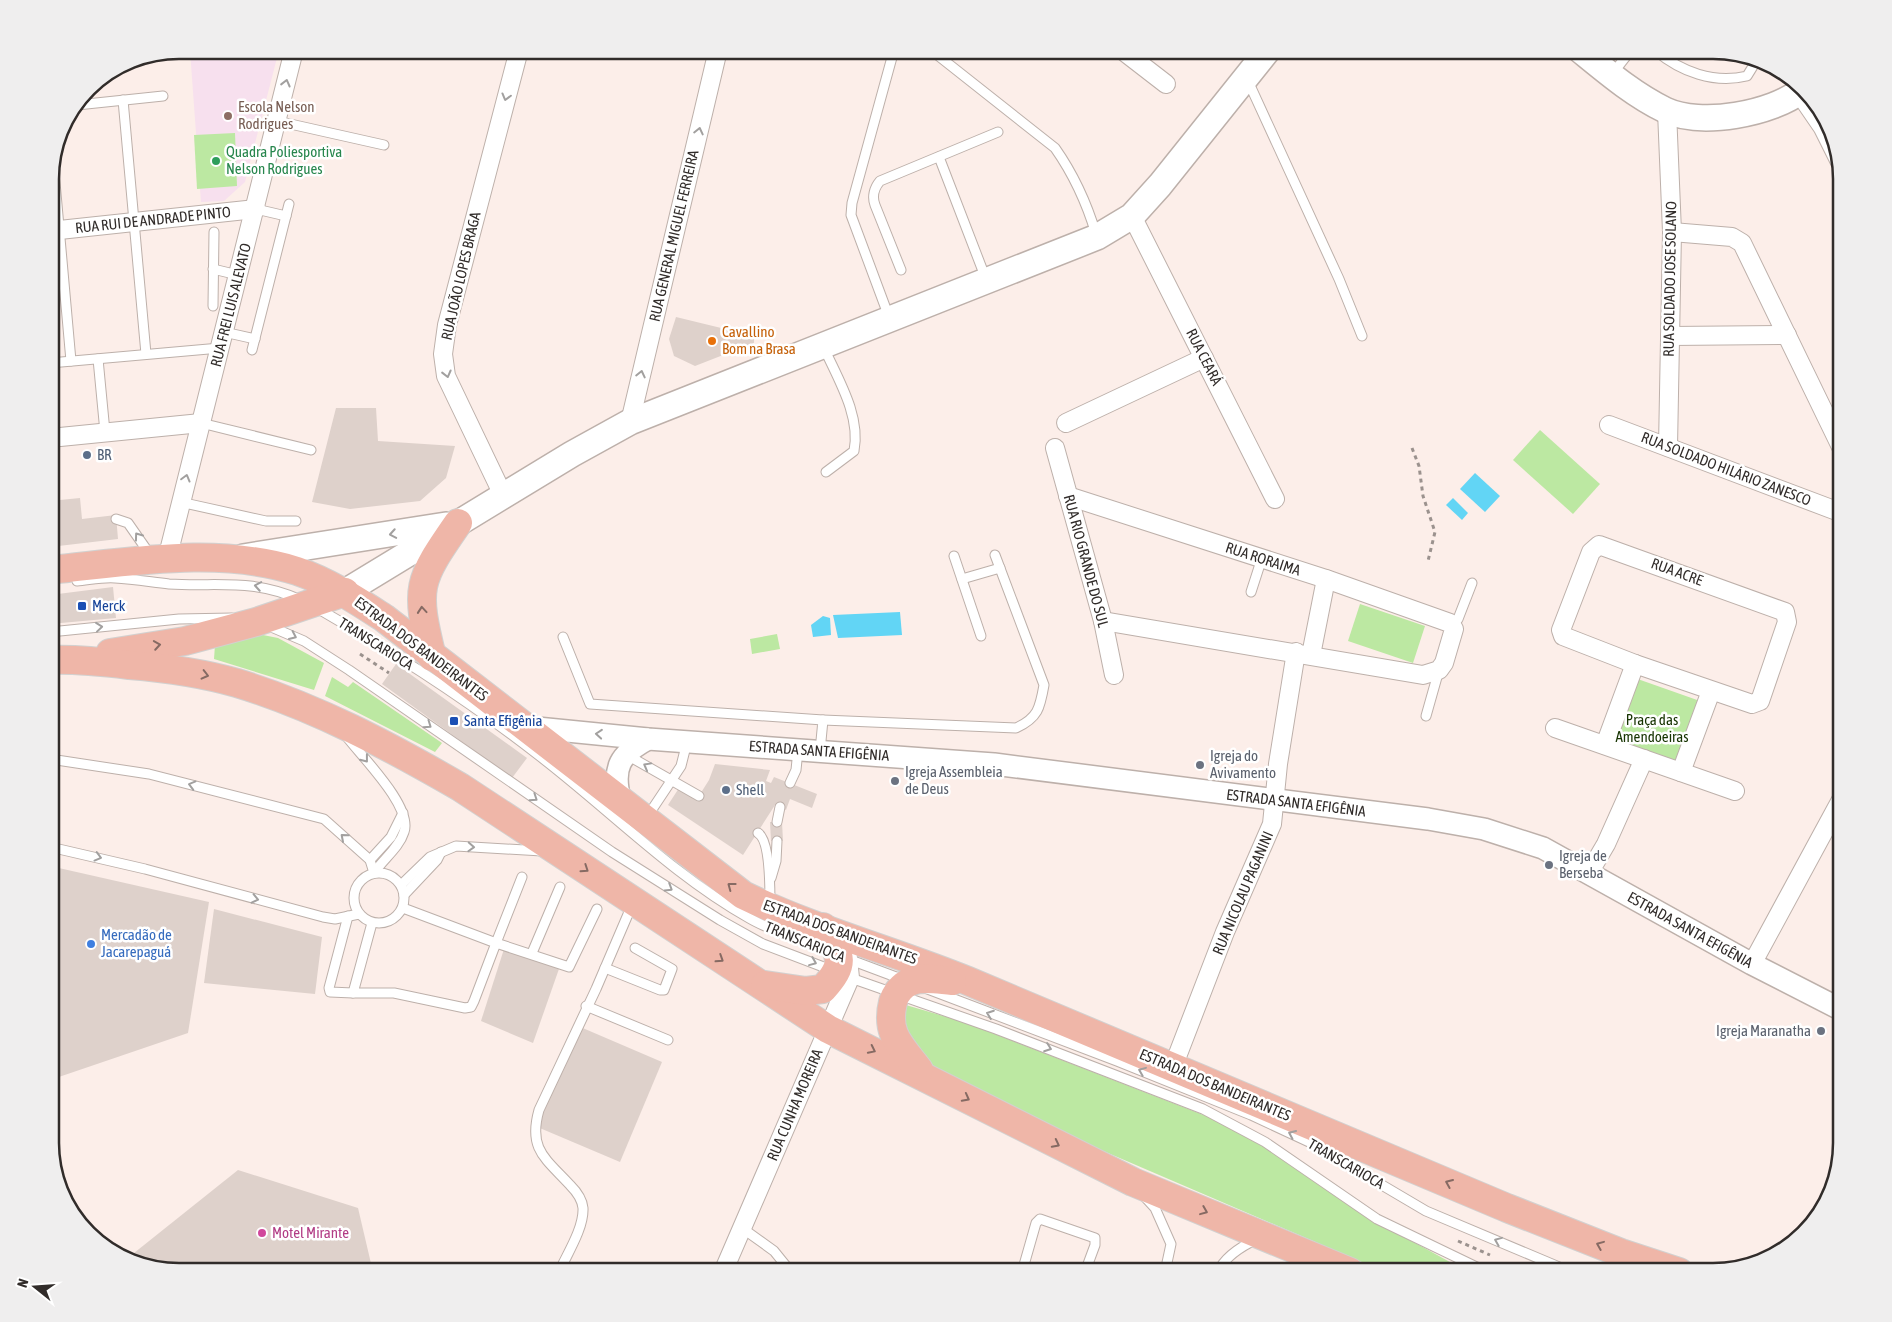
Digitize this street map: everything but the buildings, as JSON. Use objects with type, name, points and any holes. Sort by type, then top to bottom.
[{"type":"main road","points":[[62,660],[185,641],[256,622],[345,592],[503,495],[630,422],[1097,237],[1132,216],[1160,186],[1260,59]]},
{"type":"main road","points":[[1591,59],[1612,76],[1667,111],[1682,115],[1719,117],[1746,114],[1767,109],[1798,94]]},
{"type":"main road","points":[[234,559],[458,523]]},
{"type":"main road","points":[[432,657],[421,609],[422,585],[429,565],[458,523]]},
{"type":"main road","name":"ESTRADA DOS BANDEIRANTES","points":[[59,576],[161,560],[234,559],[269,564],[298,571],[345,592],[384,618],[432,657],[527,727],[743,895],[770,896],[841,955],[968,981],[1506,1208],[1621,1254],[1650,1263]]},
{"type":"main road","points":[[62,660],[194,673],[268,693],[335,721],[410,758],[460,787],[828,1029],[923,1075],[1132,1182],[1329,1263]]},
{"type":"main road","points":[[758,984],[806,991],[823,989],[841,955]]},
{"type":"main road","points":[[923,1075],[891,1032],[889,1016],[902,988],[924,979],[968,981]]},
{"type":"street","name":"RUA FREI LUIS ALEVATO","points":[[161,560],[180,502],[201,423],[256,209],[292,59]]},
{"type":"street","name":"RUA JOÃO LOPES BRAGA","points":[[503,495],[446,376],[444,354],[447,325],[517,59]]},
{"type":"street","name":"RUA GENERAL MIGUEL FERREIRA","points":[[630,422],[716,59]]},
{"type":"street","points":[[1134,59],[1166,84]]},
{"type":"street","name":"RUA SOLDADO JOSE SOLANO","points":[[1667,111],[1672,232],[1668,447]]},
{"type":"street","name":"RUA RUI DE ANDRADE PINTO","points":[[59,231],[256,209]]},
{"type":"street","name":"RUA CEARÁ","points":[[1132,216],[1275,499]]},
{"type":"street","points":[[1672,232],[1732,237],[1742,243],[1833,431]]},
{"type":"street","points":[[1670,336],[1787,335]]},
{"type":"street","points":[[1066,423],[1204,358]]},
{"type":"street","points":[[59,437],[201,423]]},
{"type":"street","name":"RUA SOLDADO HILÁRIO ZANESCO","points":[[1609,425],[1833,510]]},
{"type":"street","name":"RUA RIO GRANDE DO SUL","points":[[1055,448],[1103,621],[1114,675]]},
{"type":"street","name":"RUA RORAIMA","points":[[1068,496],[1326,579],[1450,623],[1454,627]]},
{"type":"street","name":"RUA ACRE","points":[[1603,545],[1787,614],[1787,622],[1760,701],[1752,704],[1711,691],[1635,664],[1561,634],[1587,560],[1595,546],[1603,545]]},
{"type":"street","name":"RUA NICOLAU PAGANINI","points":[[1173,1068],[1226,932],[1272,824],[1274,800],[1304,654],[1326,579]]},
{"type":"street","points":[[1103,621],[1423,675],[1439,670],[1444,663],[1454,627]]},
{"type":"street","points":[[1605,745],[1635,664]]},
{"type":"street","points":[[1681,772],[1711,691]]},
{"type":"street","name":"ESTRADA SANTA EFIGÊNIA","points":[[527,727],[648,739],[994,764],[1428,819],[1484,829],[1543,848],[1752,964],[1833,1005]]},
{"type":"street","points":[[1555,728],[1735,791]]},
{"type":"street","points":[[620,799],[616,773],[626,754],[648,739]]},
{"type":"street","points":[[1589,873],[1606,844],[1644,759]]},
{"type":"street","points":[[1752,964],[1833,815]]},
{"type":"street","name":"RUA CUNHA MOREIRA","points":[[727,1263],[828,1029],[841,955]]},
{"type":"lane","points":[[890,319],[852,215],[852,203],[892,59]]},
{"type":"lane","points":[[942,59],[1055,148],[1066,164],[1088,209],[1097,237]]},
{"type":"lane","points":[[1612,76],[1624,59]]},
{"type":"lane","points":[[1670,59],[1691,72],[1712,78],[1735,79],[1747,76],[1754,66]]},
{"type":"lane","points":[[1246,76],[1339,279],[1362,336]]},
{"type":"lane","points":[[86,104],[162,96]]},
{"type":"lane","points":[[1802,99],[1830,151]]},
{"type":"lane","points":[[123,100],[146,354]]},
{"type":"lane","points":[[277,121],[384,145]]},
{"type":"lane","points":[[901,270],[873,200],[876,186],[880,181],[998,132]]},
{"type":"lane","points":[[939,157],[987,282]]},
{"type":"lane","points":[[252,350],[289,204]]},
{"type":"lane","points":[[256,209],[286,216]]},
{"type":"lane","points":[[213,306],[214,232]]},
{"type":"lane","points":[[59,264],[71,361]]},
{"type":"lane","points":[[213,269],[238,275]]},
{"type":"lane","points":[[59,362],[146,354],[222,340],[255,339]]},
{"type":"lane","points":[[822,346],[845,394],[857,436],[854,451],[826,472]]},
{"type":"lane","points":[[98,358],[105,432]]},
{"type":"lane","points":[[201,423],[311,450]]},
{"type":"lane","points":[[180,502],[266,521],[296,521]]},
{"type":"lane","points":[[116,519],[128,523],[161,560]]},
{"type":"lane","points":[[564,637],[590,704],[823,720],[1016,728],[1030,721],[1040,706],[1044,685],[995,555]]},
{"type":"lane","points":[[954,556],[981,636]]},
{"type":"lane","points":[[1252,592],[1262,558]]},
{"type":"lane","points":[[962,579],[1000,568]]},
{"type":"lane","name":"TRANSCARIOCA","points":[[59,576],[113,578],[171,584],[250,585],[284,592],[311,605],[370,639],[468,702],[538,754],[652,849],[719,901],[751,920],[841,955],[902,988],[1024,1039],[1203,1109],[1265,1142],[1377,1219],[1468,1263]]},
{"type":"lane","points":[[1454,627],[1472,582]]},
{"type":"lane","name":"TRANSCARIOCA","points":[[59,631],[202,618],[230,618],[256,622],[304,641],[349,670],[612,852],[720,920],[763,944],[841,955],[902,988],[1250,1115],[1309,1142],[1426,1211],[1550,1263]]},
{"type":"lane","points":[[1426,716],[1439,670]]},
{"type":"lane","points":[[820,750],[823,720]]},
{"type":"lane","points":[[335,721],[395,797],[403,813],[405,821],[404,831],[398,843],[374,873]]},
{"type":"lane","points":[[646,819],[681,766],[687,742]]},
{"type":"lane","points":[[790,783],[796,770],[798,749]]},
{"type":"lane","points":[[626,754],[699,796]]},
{"type":"lane","points":[[59,760],[149,774],[324,820],[370,860],[374,873]]},
{"type":"lane","points":[[777,822],[780,807]]},
{"type":"lane","points":[[370,860],[391,837],[403,813]]},
{"type":"lane","points":[[758,833],[765,845],[770,896]]},
{"type":"lane","points":[[770,896],[776,861],[777,841]]},
{"type":"lane","points":[[401,885],[430,857],[456,846],[559,852]]},
{"type":"lane","points":[[59,848],[145,869],[323,917],[336,919],[359,914]]},
{"type":"lane","points":[[404,895],[437,860],[442,851]]},
{"type":"lane","points":[[374,873],[385,873],[401,885],[404,895],[402,908],[390,921],[372,923],[359,914],[355,906],[355,889],[366,876],[374,873]]},
{"type":"lane","points":[[348,916],[329,988],[330,992],[336,994],[394,993],[465,1008],[471,1007],[522,877]]},
{"type":"lane","points":[[532,953],[560,888]]},
{"type":"lane","points":[[563,1263],[581,1222],[583,1207],[578,1194],[541,1153],[535,1141],[534,1125],[539,1110],[634,902]]},
{"type":"lane","points":[[402,908],[496,943],[532,953],[569,967],[597,909]]},
{"type":"lane","points":[[353,993],[372,923]]},
{"type":"lane","points":[[605,968],[664,990],[672,969],[635,948]]},
{"type":"lane","points":[[586,1006],[668,1040]]},
{"type":"lane","points":[[1132,1182],[1155,1208],[1171,1244],[1167,1263]]},
{"type":"lane","points":[[1025,1263],[1036,1223],[1040,1219],[1095,1238],[1095,1245],[1089,1263]]},
{"type":"lane","points":[[742,1228],[774,1252],[783,1263]]},
{"type":"lane","points":[[1224,1263],[1227,1258],[1243,1246],[1264,1235]]},
{"type":"path","points":[[1412,448],[1419,466],[1423,496],[1436,532],[1428,561]]},
{"type":"path","points":[[360,654],[389,673]]},
{"type":"path","points":[[1450,1238],[1490,1255]]},
{"type":"shaded area","name":"Escola Nelson Rodrigues","points":[[191,59],[277,59],[245,182],[224,201],[201,202]]},
{"type":"green space","name":"Quadra Poliesportiva Nelson Rodrigues","points":[[235,133],[237,186],[197,189],[194,135]]},
{"type":"green space","points":[[1540,430],[1600,484],[1573,514],[1513,460]]},
{"type":"green space","points":[[1360,604],[1425,626],[1413,663],[1348,641]]},
{"type":"green space","points":[[258,634],[278,638],[324,663],[314,690],[214,659],[215,645]]},
{"type":"green space","points":[[777,634],[780,649],[752,654],[750,639]]},
{"type":"green space","points":[[332,677],[348,687],[353,682],[442,743],[435,752],[325,696]]},
{"type":"green space","name":"Praça das Amendoeiras","points":[[1632,677],[1700,701],[1672,779],[1605,755]]},
{"type":"green space","points":[[899,1003],[964,1022],[1214,1119],[1273,1151],[1361,1213],[1452,1263],[1364,1263],[1094,1147],[936,1075],[907,1059]]},
{"type":"water","points":[[1475,473],[1500,496],[1485,512],[1460,489]]},
{"type":"water","points":[[1453,498],[1468,513],[1462,520],[1446,505]]},
{"type":"water","points":[[900,612],[902,635],[838,638],[833,615]]},
{"type":"water","points":[[823,616],[830,618],[831,635],[813,637],[811,625]]},
{"type":"place","name":"Escola Nelson Rodrigues","points":[[228,116]]},
{"type":"place","name":"Quadra Poliesportiva Nelson Rodrigues","points":[[216,161]]},
{"type":"place","name":"Cavallino Bom na Brasa","points":[[712,341]]},
{"type":"place","name":"BR","points":[[87,455]]},
{"type":"place","name":"Merck","points":[[82,606]]},
{"type":"place","name":"Santa Efigênia","points":[[454,721]]},
{"type":"place","name":"Igreja do Avivamento","points":[[1200,765]]},
{"type":"place","name":"Igreja Assembleia de Deus","points":[[895,781]]},
{"type":"place","name":"Shell","points":[[726,790]]},
{"type":"place","name":"Igreja de Berseba","points":[[1549,865]]},
{"type":"place","name":"Mercadão de Jacarepaguá","points":[[91,944]]},
{"type":"place","name":"Igreja Maranatha","points":[[1821,1031]]},
{"type":"place","name":"Motel Mirante","points":[[262,1233]]}]
